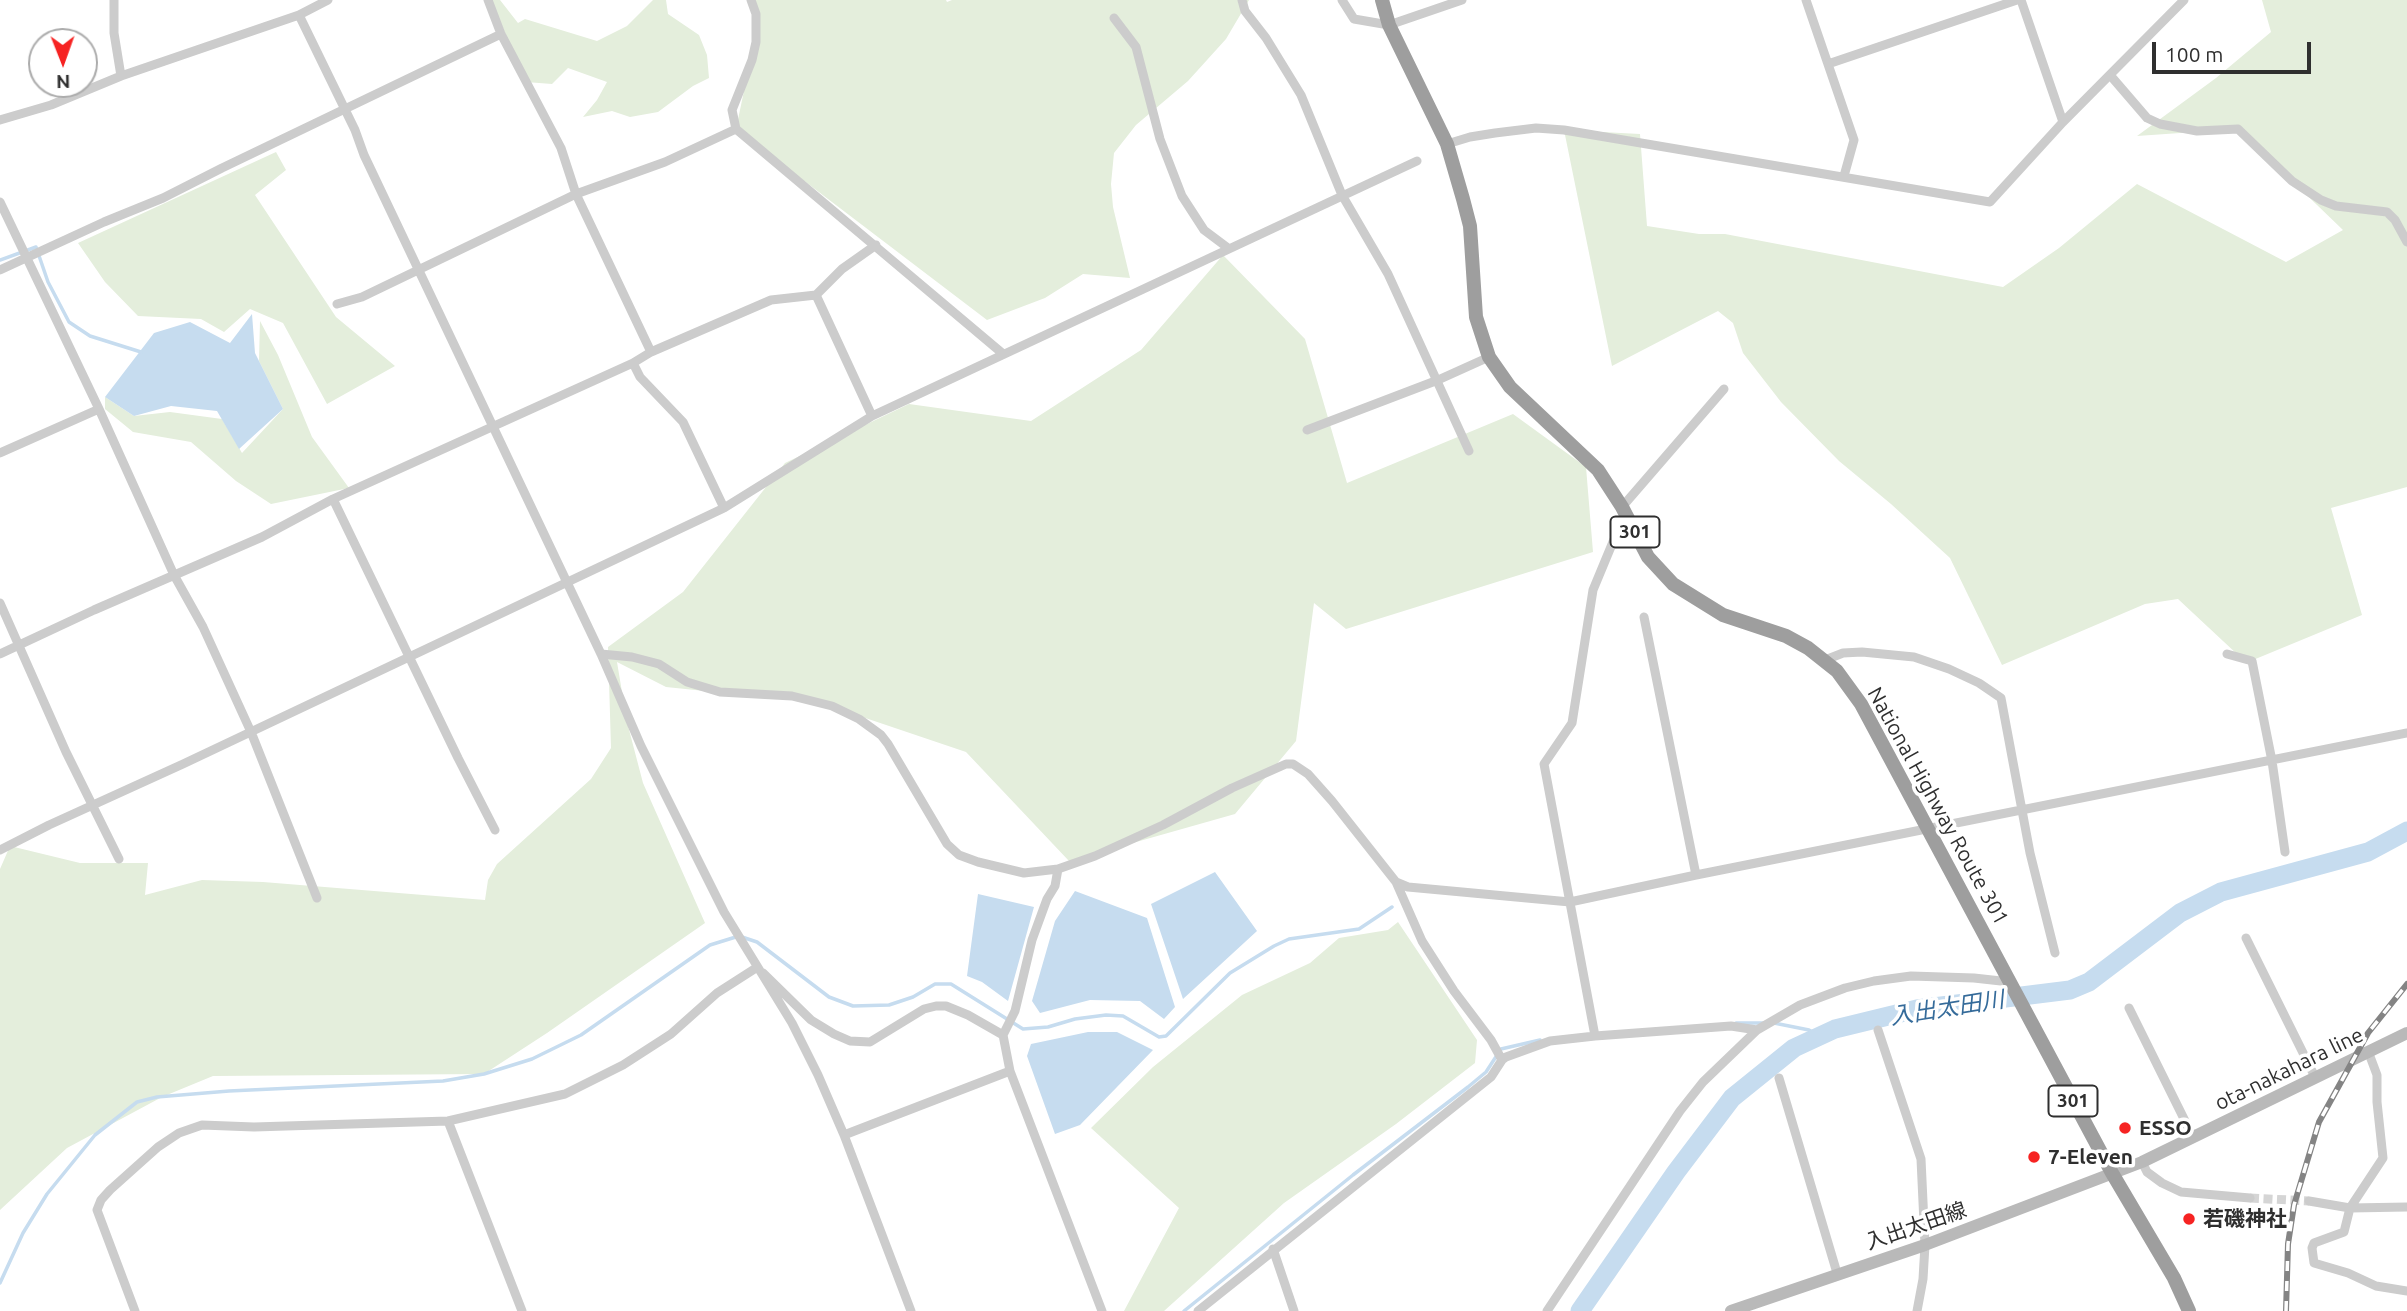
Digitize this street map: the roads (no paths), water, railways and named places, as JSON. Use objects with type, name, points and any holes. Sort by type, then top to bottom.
[{"type":"highway","name":"National Highway Route 301","points":[[1382,0],[1389,25],[1447,145],[1470,226],[1476,317],[1489,357],[1510,387],[1598,470],[1622,507],[1648,556],[1674,584],[1723,615],[1786,636],[1825,660],[1837,671],[1861,705],[2112,1173],[2174,1278],[2189,1311]]},
{"type":"main road","name":"ota-nakahara line","points":[[2112,1173],[2193,1138],[2407,1033]]},
{"type":"main road","name":"入出太田線","points":[[1731,1311],[1925,1245],[2112,1173]]},
{"type":"street","points":[[114,0],[114,33],[121,76]]},
{"type":"street","points":[[0,120],[51,105],[121,76],[299,15],[328,0]]},
{"type":"street","points":[[488,0],[501,34],[561,148],[576,194],[651,352]]},
{"type":"street","points":[[751,0],[756,14],[756,42],[752,60],[732,110],[736,129],[1002,354]]},
{"type":"street","points":[[1242,0],[1245,11],[1266,38],[1301,95],[1342,195],[1388,274],[1469,451]]},
{"type":"street","points":[[1342,0],[1354,19],[1389,25],[1462,0]]},
{"type":"street","points":[[1806,0],[1854,140],[1843,176]]},
{"type":"street","points":[[1828,64],[2019,0],[2063,122]]},
{"type":"street","points":[[1447,145],[1470,137],[1495,133],[1536,128],[1564,130],[1990,202],[2063,122],[2184,0]]},
{"type":"street","points":[[299,15],[601,654],[641,746],[724,912],[792,1023],[818,1076],[844,1135],[911,1311]]},
{"type":"street","points":[[1114,18],[1136,47],[1160,139],[1182,196],[1204,230],[1228,248]]},
{"type":"street","points":[[0,270],[30,252],[163,198],[501,34]]},
{"type":"street","points":[[2110,75],[2147,118],[2160,124],[2197,131],[2238,129],[2292,181],[2321,200],[2336,206],[2387,212],[2395,220],[2407,242]]},
{"type":"street","points":[[337,304],[362,297],[420,271],[576,194],[665,162],[736,129]]},
{"type":"street","points":[[0,850],[724,508],[872,416],[1417,161]]},
{"type":"street","points":[[0,202],[30,252],[174,575],[203,627],[251,732],[317,898]]},
{"type":"street","points":[[0,653],[262,537],[333,499],[651,352],[771,300],[816,295],[842,269],[876,245]]},
{"type":"street","points":[[816,295],[872,416]]},
{"type":"street","points":[[1307,430],[1438,380],[1489,357]]},
{"type":"street","points":[[632,363],[640,377],[683,422],[724,508]]},
{"type":"street","points":[[1622,507],[1724,389]]},
{"type":"street","points":[[0,453],[99,409]]},
{"type":"street","points":[[333,499],[495,830]]},
{"type":"street","points":[[1595,1035],[1544,764],[1572,723],[1593,590],[1615,537]]},
{"type":"street","points":[[0,603],[66,752],[119,859]]},
{"type":"street","points":[[1644,617],[1696,875]]},
{"type":"street","points":[[1825,660],[1843,653],[1862,652],[1914,657],[1950,669],[2001,698],[2030,853],[2055,953]]},
{"type":"street","points":[[601,654],[632,657],[659,664],[687,682],[720,692],[792,696],[832,706],[859,719],[881,735],[888,744],[947,844],[959,855],[1024,873],[1058,869],[1140,836],[1209,799],[1289,764],[1308,774],[1396,882],[1422,941],[1502,1060]]},
{"type":"street","points":[[2227,654],[2252,661],[2272,761],[2285,852]]},
{"type":"street","points":[[1396,882],[1408,887],[1570,902],[2407,733]]},
{"type":"street","points":[[1058,869],[1055,886],[1046,899],[1032,940],[1016,1011],[1003,1035],[1010,1071],[1102,1311]]},
{"type":"street","points":[[2246,938],[2315,1077]]},
{"type":"street","points":[[756,968],[770,978],[811,1020],[850,1041],[870,1042],[924,1009],[936,1006],[946,1006],[968,1015],[1003,1035]]},
{"type":"street","points":[[135,1311],[97,1210],[110,1190],[179,1132],[202,1125],[254,1127],[448,1121],[565,1094],[598,1079],[671,1034],[717,993],[756,968]]},
{"type":"street","points":[[1547,1311],[1680,1111],[1703,1082],[1757,1030],[1800,1005],[1845,988],[1874,981],[1911,976],[2010,982]]},
{"type":"street","points":[[2129,1008],[2193,1138]]},
{"type":"street","points":[[1198,1311],[1491,1077],[1506,1057],[1550,1041],[1595,1035],[1731,1026],[1757,1030]]},
{"type":"street","points":[[1878,1030],[1921,1159],[1925,1245],[1923,1279],[1917,1311]]},
{"type":"street","points":[[2368,1051],[2377,1075],[2376,1101],[2383,1158],[2350,1208],[2344,1232],[2314,1243],[2314,1263],[2348,1273],[2376,1286],[2407,1291]]},
{"type":"street","points":[[844,1135],[1010,1071]]},
{"type":"street","points":[[1779,1078],[1837,1273]]},
{"type":"street","points":[[448,1121],[522,1311]]},
{"type":"street","points":[[2142,1162],[2147,1172],[2181,1192],[2250,1198]]},
{"type":"street","points":[[2309,1201],[2350,1208],[2407,1207]]},
{"type":"street","points":[[1273,1250],[1294,1311]]},
{"type":"water","points":[[252,314],[255,353],[283,409],[239,449],[217,411],[171,406],[134,416],[105,397],[154,333],[190,322],[230,343]]},
{"type":"water","points":[[1215,872],[1257,931],[1183,999],[1151,904]]},
{"type":"water","points":[[1075,891],[1147,918],[1175,1007],[1164,1019],[1140,1001],[1090,1000],[1040,1013],[1032,1001],[1055,921]]},
{"type":"water","points":[[978,894],[1034,907],[1008,1001],[982,982],[967,976]]},
{"type":"water","points":[[1088,1032],[1117,1032],[1153,1050],[1080,1125],[1055,1134],[1027,1056],[1031,1044]]},
{"type":"waterway","points":[[0,260],[36,247],[48,282],[69,322],[90,336],[141,352]]},
{"type":"waterway","name":"入出太田川","points":[[1580,1311],[1676,1172],[1732,1098],[1794,1048],[1835,1029],[1917,1009],[2070,990],[2089,982],[2180,913],[2221,892],[2368,852],[2407,831]]},
{"type":"waterway","points":[[0,1283],[23,1233],[47,1194],[95,1135],[137,1102],[157,1097],[229,1091],[443,1081],[484,1074],[532,1059],[581,1035],[710,945],[739,936],[757,942],[829,997],[853,1006],[889,1005],[913,997],[935,984],[951,984],[1023,1029],[1048,1027],[1075,1019],[1106,1015],[1123,1016],[1159,1037],[1166,1036],[1230,973],[1274,946],[1289,939],[1359,929],[1392,907]]},
{"type":"waterway","points":[[1736,1023],[1763,1023]]},
{"type":"waterway","points":[[1774,1023],[1809,1030],[1819,1036]]},
{"type":"waterway","points":[[1184,1311],[1353,1175],[1468,1087],[1486,1072],[1501,1049],[1540,1040]]},
{"type":"tunnel","points":[[2250,1198],[2309,1201]]},
{"type":"railway","points":[[2286,1311],[2288,1244],[2294,1205],[2319,1122],[2368,1033],[2407,984]]},
{"type":"place","name":"ESSO","points":[[2125,1128]]},
{"type":"place","name":"7-Eleven","points":[[2034,1157]]},
{"type":"place","name":"若磯神社","points":[[2189,1219]]}]
